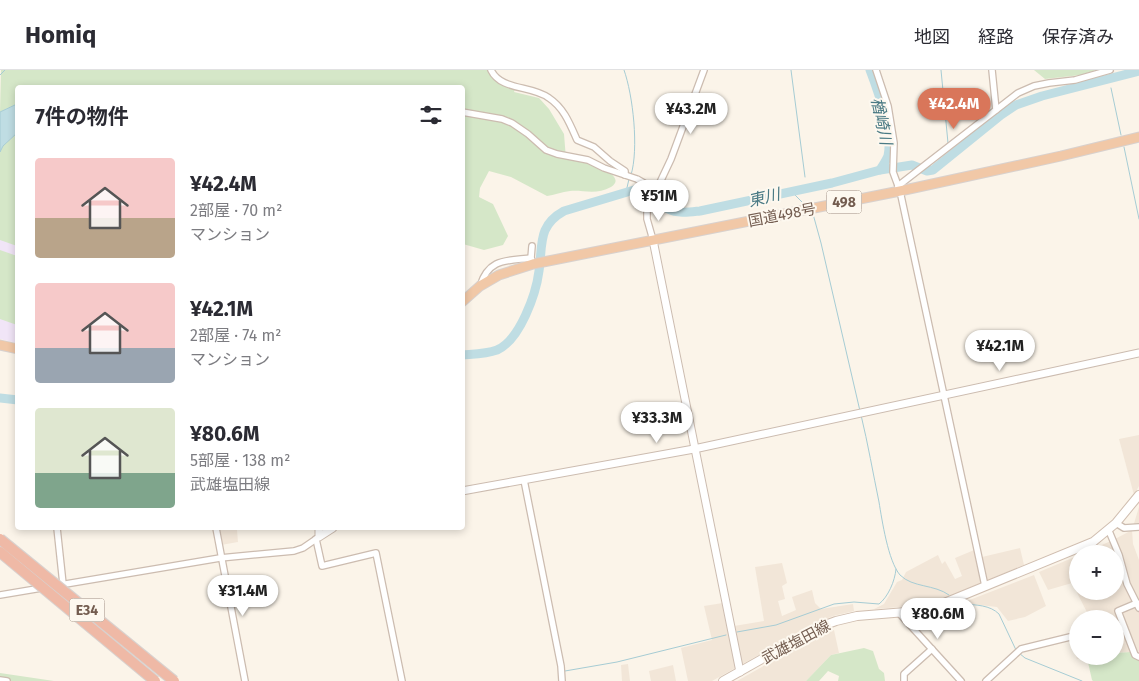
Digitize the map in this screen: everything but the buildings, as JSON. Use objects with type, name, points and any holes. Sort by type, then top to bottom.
[{"type":"highway","name":"国道498号","points":[[465,299],[480,286],[499,275],[532,261],[547,262],[1061,156],[1139,137]]},
{"type":"highway","points":[[0,345],[15,348]]},
{"type":"highway","name":"E34","points":[[0,539],[174,681]]},
{"type":"highway","name":"E34","points":[[0,552],[155,681]]},
{"type":"main road","name":"武雄塩田線","points":[[723,681],[817,628],[857,616],[918,611],[937,606],[1093,542],[1116,524],[1139,495]]},
{"type":"street","points":[[492,70],[494,75],[507,85],[529,88],[549,98],[564,112],[577,140],[594,147],[610,161],[626,171],[625,175]]},
{"type":"street","points":[[704,70],[671,159],[649,204],[647,219],[653,240],[740,672]]},
{"type":"street","points":[[876,70],[888,106],[894,143],[893,172],[899,189],[985,586]]},
{"type":"street","points":[[992,70],[996,110]]},
{"type":"street","points":[[899,189],[917,172],[1018,93],[1034,86],[1074,80],[1110,70]]},
{"type":"street","points":[[465,113],[502,119],[519,127],[546,150],[557,154],[581,157],[604,168],[637,179],[655,191]]},
{"type":"street","points":[[532,246],[532,261]]},
{"type":"street","points":[[465,490],[694,449],[1139,353]]},
{"type":"street","points":[[524,480],[561,666],[562,681]]},
{"type":"street","points":[[1116,524],[1124,528],[1139,527]]},
{"type":"street","points":[[58,530],[63,584]]},
{"type":"street","points":[[216,530],[220,558],[245,681]]},
{"type":"street","points":[[319,530],[318,538],[322,566],[376,553],[402,681]]},
{"type":"street","points":[[0,595],[220,558],[294,551],[303,548],[330,530]]},
{"type":"street","points":[[1109,531],[1119,555],[1127,584],[1138,605],[1121,610]]},
{"type":"street","points":[[899,613],[960,681]]},
{"type":"street","points":[[1124,629],[1135,654],[1139,657]]},
{"type":"street","points":[[986,681],[1021,649],[1069,636]]},
{"type":"street","points":[[904,681],[904,674],[932,650]]},
{"type":"street","points":[[0,680],[7,681]]},
{"type":"shaded area","points":[[0,238],[15,243],[15,343],[0,339]]},
{"type":"shaded area","points":[[1139,435],[1139,486],[1134,495],[1119,439]]},
{"type":"shaded area","points":[[1139,507],[1139,529],[1132,530]]},
{"type":"shaded area","points":[[218,530],[237,530],[238,542],[221,545]]},
{"type":"shaded area","points":[[1132,530],[1133,544],[1139,560],[1139,658],[1135,659],[1131,652],[1124,652],[1124,610],[1086,610],[1081,600],[1124,600],[1124,545],[1102,545]]},
{"type":"shaded area","points":[[979,548],[982,557],[1020,548],[1024,565],[935,602],[874,609],[884,604],[897,582],[902,580],[906,572],[938,555],[942,564],[945,561],[955,579],[962,576],[955,558]]},
{"type":"shaded area","points":[[1069,559],[1069,584],[1048,590],[1039,572]]},
{"type":"shaded area","points":[[782,563],[787,583],[782,586],[785,599],[778,601],[782,616],[796,610],[792,597],[812,590],[815,603],[821,609],[853,604],[854,611],[833,616],[814,624],[712,681],[688,681],[681,648],[712,640],[704,606],[729,602],[734,626],[764,621],[755,567]]},
{"type":"shaded area","points":[[1034,575],[1046,606],[1025,617],[1008,621],[997,607],[971,604],[967,601]]},
{"type":"shaded area","points":[[834,630],[839,653],[831,655],[806,681],[737,681],[809,640]]},
{"type":"shaded area","points":[[628,664],[630,681],[622,681],[621,665]]},
{"type":"shaded area","points":[[673,665],[676,681],[651,681],[649,671]]},
{"type":"green space","points":[[1,70],[488,70],[499,82],[515,89],[514,92],[539,98],[549,109],[564,134],[566,159],[581,160],[606,170],[615,178],[615,183],[601,191],[570,191],[547,196],[511,177],[489,171],[480,188],[479,197],[493,204],[508,236],[503,245],[484,250],[465,245],[465,85],[15,85],[15,105],[0,112]]},
{"type":"green space","points":[[1034,70],[1096,70],[1081,75],[1045,79]]},
{"type":"green space","points":[[15,135],[15,245],[0,240],[0,152],[3,146]]},
{"type":"green space","points":[[0,250],[15,255],[15,324],[0,319]]},
{"type":"green space","points":[[864,648],[873,651],[879,669],[884,673],[885,681],[838,681],[839,676],[828,671],[819,681],[806,681],[831,655]]},
{"type":"green space","points":[[1124,652],[1131,652],[1135,658],[1139,658],[1139,681],[1092,680],[1089,665],[1124,665]]},
{"type":"green space","points":[[0,673],[54,681],[0,681]]},
{"type":"water","points":[[15,105],[15,135],[3,146],[0,152],[0,112]]},
{"type":"waterway","points":[[0,75],[5,70]]},
{"type":"waterway","points":[[624,70],[630,93],[634,122],[635,151],[631,175]]},
{"type":"waterway","points":[[791,70],[805,177]]},
{"type":"waterway","name":"楢崎川","points":[[870,70],[887,125],[888,156],[880,170]]},
{"type":"waterway","points":[[941,70],[948,143]]},
{"type":"waterway","name":"東川","points":[[465,355],[497,350],[505,345],[520,327],[537,281],[545,230],[549,223],[564,211],[634,190],[644,193],[672,211],[700,211],[832,183],[880,170],[912,165],[927,171],[933,170],[1016,105],[1042,96],[1139,71]]},
{"type":"waterway","points":[[1111,88],[1121,135]]},
{"type":"waterway","points":[[1124,147],[1139,219]]},
{"type":"waterway","points":[[626,192],[629,179]]},
{"type":"waterway","points":[[791,191],[805,205]]},
{"type":"waterway","points":[[813,214],[860,411]]},
{"type":"waterway","name":"東川","points":[[0,398],[15,400]]},
{"type":"waterway","points":[[861,415],[886,540],[896,569],[900,575],[911,582],[937,589],[949,595]]},
{"type":"waterway","points":[[737,632],[776,625],[834,604],[854,602],[879,604],[890,588],[896,569]]},
{"type":"waterway","points":[[964,604],[987,607],[999,614],[1016,650]]},
{"type":"waterway","points":[[565,671],[617,662],[726,635]]},
{"type":"waterway","points":[[1019,653],[1025,658],[1082,681]]}]
